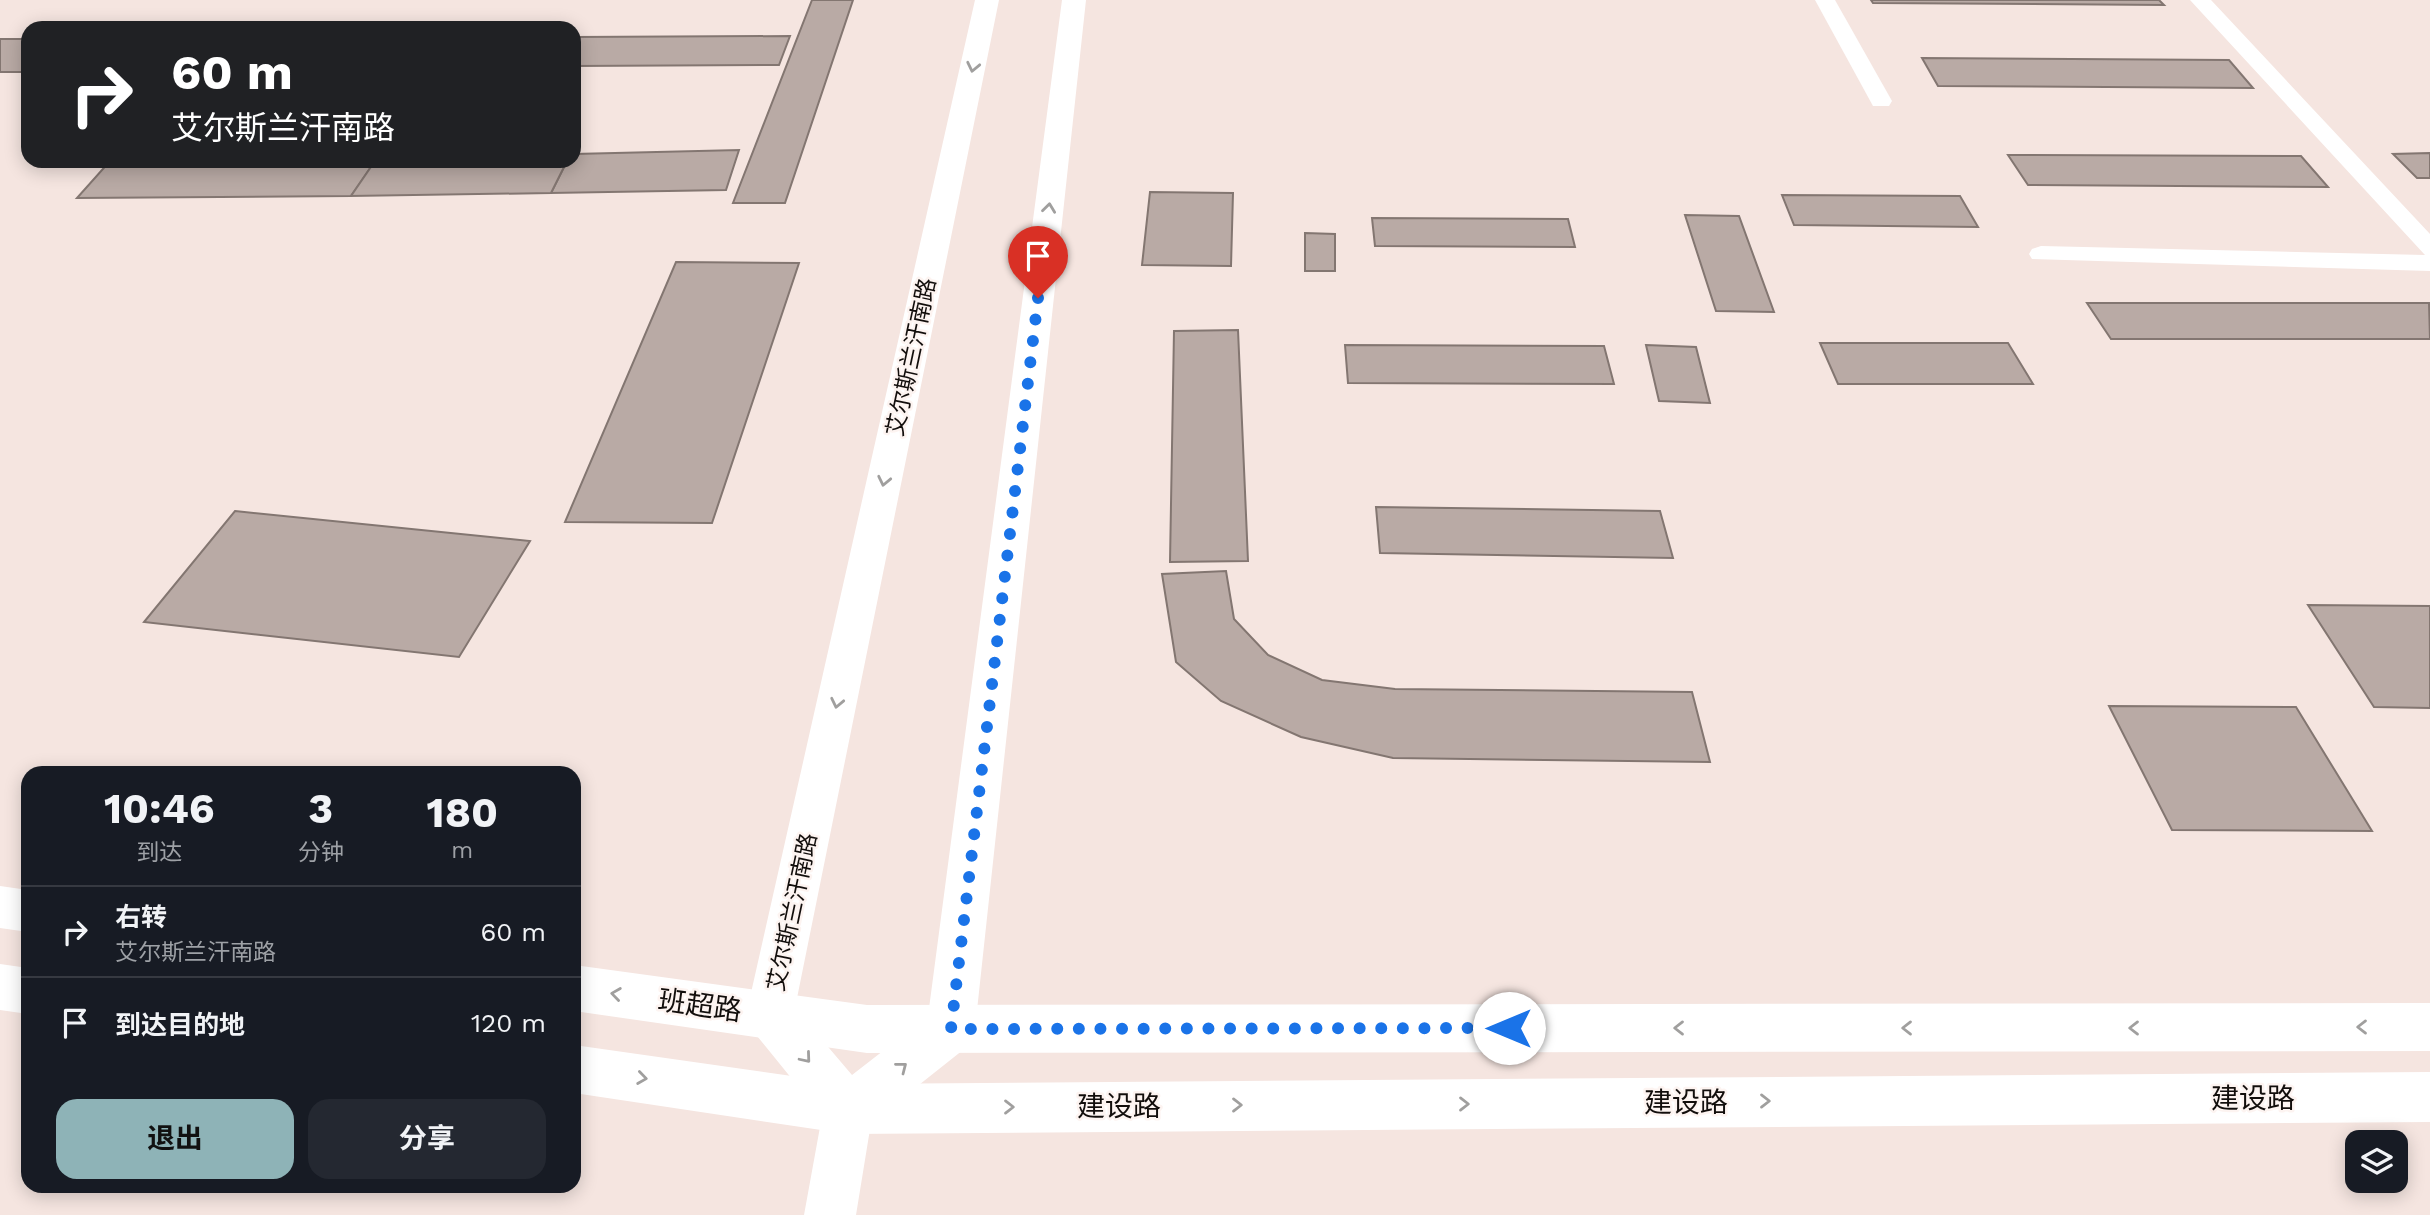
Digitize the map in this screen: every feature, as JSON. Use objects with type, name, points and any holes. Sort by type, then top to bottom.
[{"type":"main road","name":"艾尔斯兰汗南路","points":[[848,1109],[770,1015],[987,0]]},
{"type":"main road","points":[[951,1029],[1074,0]]},
{"type":"main road","points":[[0,907],[21,910]]},
{"type":"main road","points":[[0,987],[21,990]]},
{"type":"main road","name":"班超路","points":[[581,989],[867,1029],[951,1029]]},
{"type":"main road","points":[[830,1215],[848,1109],[951,1029],[2430,1027]]},
{"type":"main road","points":[[581,1070],[848,1109]]},
{"type":"main road","name":"建设路","points":[[848,1109],[2430,1097]]},
{"type":"lane","points":[[1825,0],[1881,101]]},
{"type":"lane","points":[[2200,0],[2430,249]]},
{"type":"lane","points":[[2041,254],[2430,263]]},
{"type":"building","points":[[812,0],[853,0],[785,203],[733,203]]},
{"type":"building","points":[[1871,0],[2159,0],[2164,5],[1873,3]]},
{"type":"building","points":[[790,36],[779,65],[581,66],[581,37]]},
{"type":"building","points":[[0,39],[21,39],[21,72],[0,72]]},
{"type":"building","points":[[1922,58],[2229,60],[2253,88],[1938,86]]},
{"type":"building","points":[[739,150],[726,190],[551,193],[564,168],[581,168],[581,154]]},
{"type":"building","points":[[2430,153],[2430,178],[2417,178],[2393,154]]},
{"type":"building","points":[[2008,155],[2301,156],[2328,187],[2028,185]]},
{"type":"building","points":[[104,168],[370,168],[351,196],[77,198]]},
{"type":"building","points":[[370,168],[564,168],[551,193],[351,196]]},
{"type":"building","points":[[1150,192],[1233,193],[1231,266],[1142,265]]},
{"type":"building","points":[[1782,195],[1960,196],[1978,227],[1794,225]]},
{"type":"building","points":[[1685,215],[1739,216],[1774,312],[1716,311]]},
{"type":"building","points":[[1372,218],[1568,219],[1575,247],[1375,246]]},
{"type":"building","points":[[1305,233],[1335,234],[1335,271],[1305,271]]},
{"type":"building","points":[[676,262],[799,263],[712,523],[565,522]]},
{"type":"building","points":[[2087,303],[2429,303],[2430,339],[2111,339]]},
{"type":"building","points":[[1238,330],[1248,561],[1170,562],[1174,331]]},
{"type":"building","points":[[1820,343],[2008,343],[2033,384],[1838,384]]},
{"type":"building","points":[[1345,345],[1604,346],[1614,384],[1348,383]]},
{"type":"building","points":[[1646,345],[1696,347],[1710,403],[1659,401]]},
{"type":"building","points":[[1376,507],[1660,511],[1673,558],[1380,553]]},
{"type":"building","points":[[235,511],[530,541],[459,657],[144,622]]},
{"type":"building","points":[[1226,571],[1234,619],[1268,655],[1322,680],[1395,689],[1692,692],[1710,762],[1393,758],[1301,737],[1221,701],[1176,662],[1162,574]]},
{"type":"building","points":[[2308,605],[2430,606],[2430,708],[2374,707]]},
{"type":"building","points":[[2109,706],[2296,707],[2372,831],[2172,830]]},
{"type":"route","points":[[1038,298],[951,1029],[1509,1028]]}]
